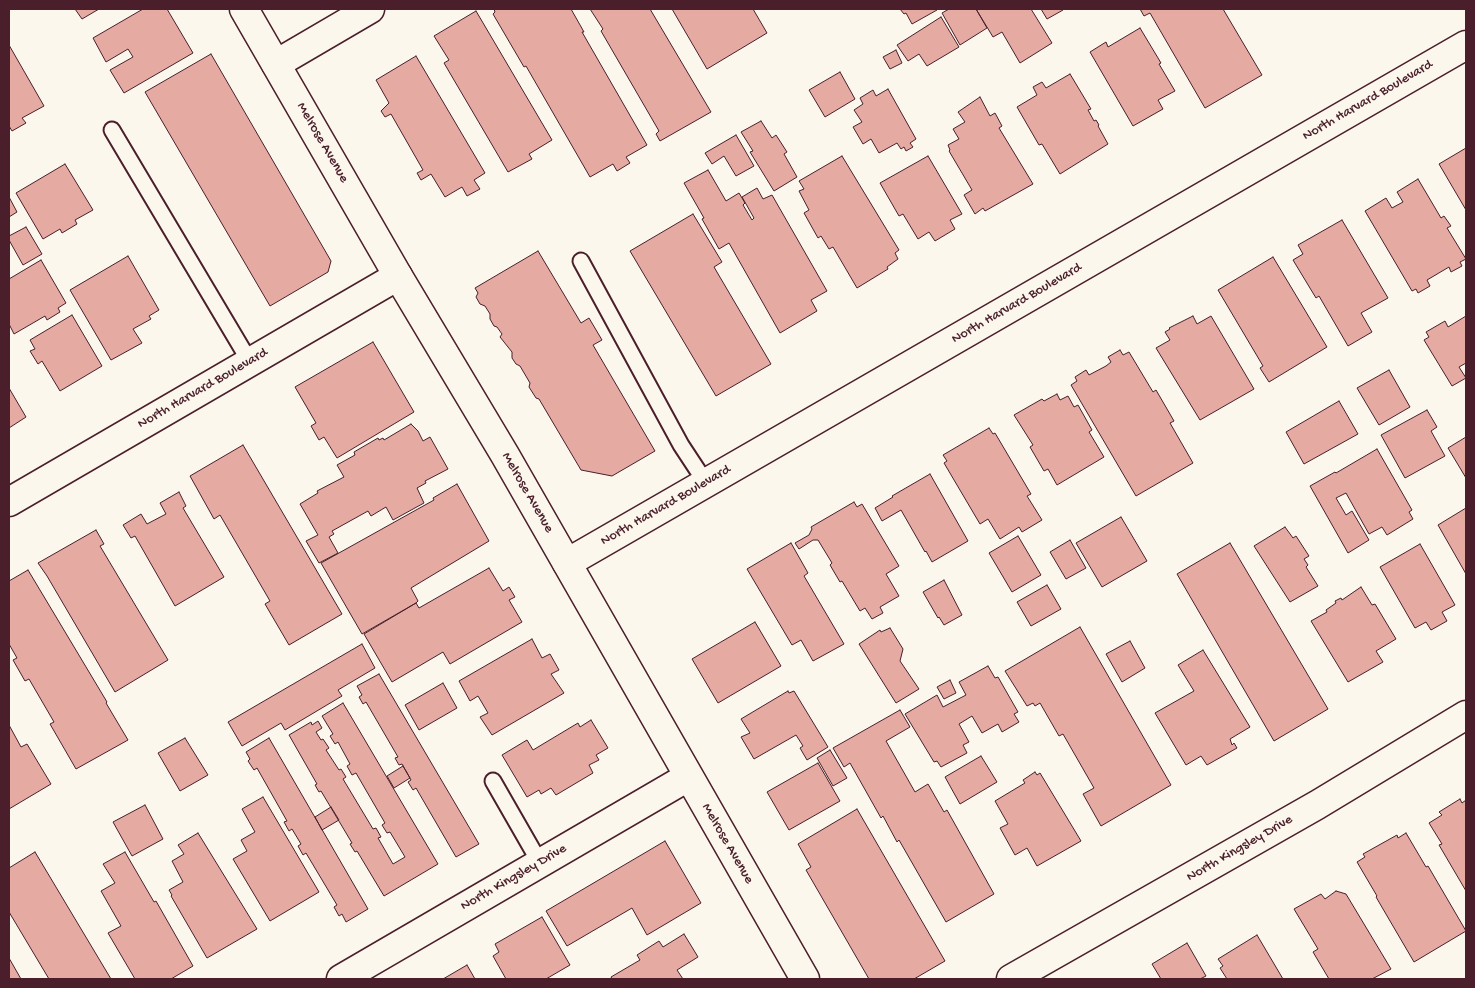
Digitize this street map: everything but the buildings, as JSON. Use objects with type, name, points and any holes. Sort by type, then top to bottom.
[{"type":"street","name":"Melrose Avenue","points":[[244,9],[398,276],[462,381],[805,979]]},
{"type":"street","points":[[276,64],[370,9]]},
{"type":"street","name":"North Harvard Boulevard","points":[[567,563],[1466,44]]},
{"type":"street","name":"North Harvard Boulevard","points":[[9,502],[398,276]]},
{"type":"street","name":"North Kingsley Drive","points":[[1011,979],[1317,804],[1466,715]]},
{"type":"street","name":"North Kingsley Drive","points":[[341,979],[688,777]]},
{"type":"lane","points":[[112,130],[250,362]]},
{"type":"lane","points":[[581,260],[681,445],[706,483]]},
{"type":"lane","points":[[493,780],[540,863]]}]
